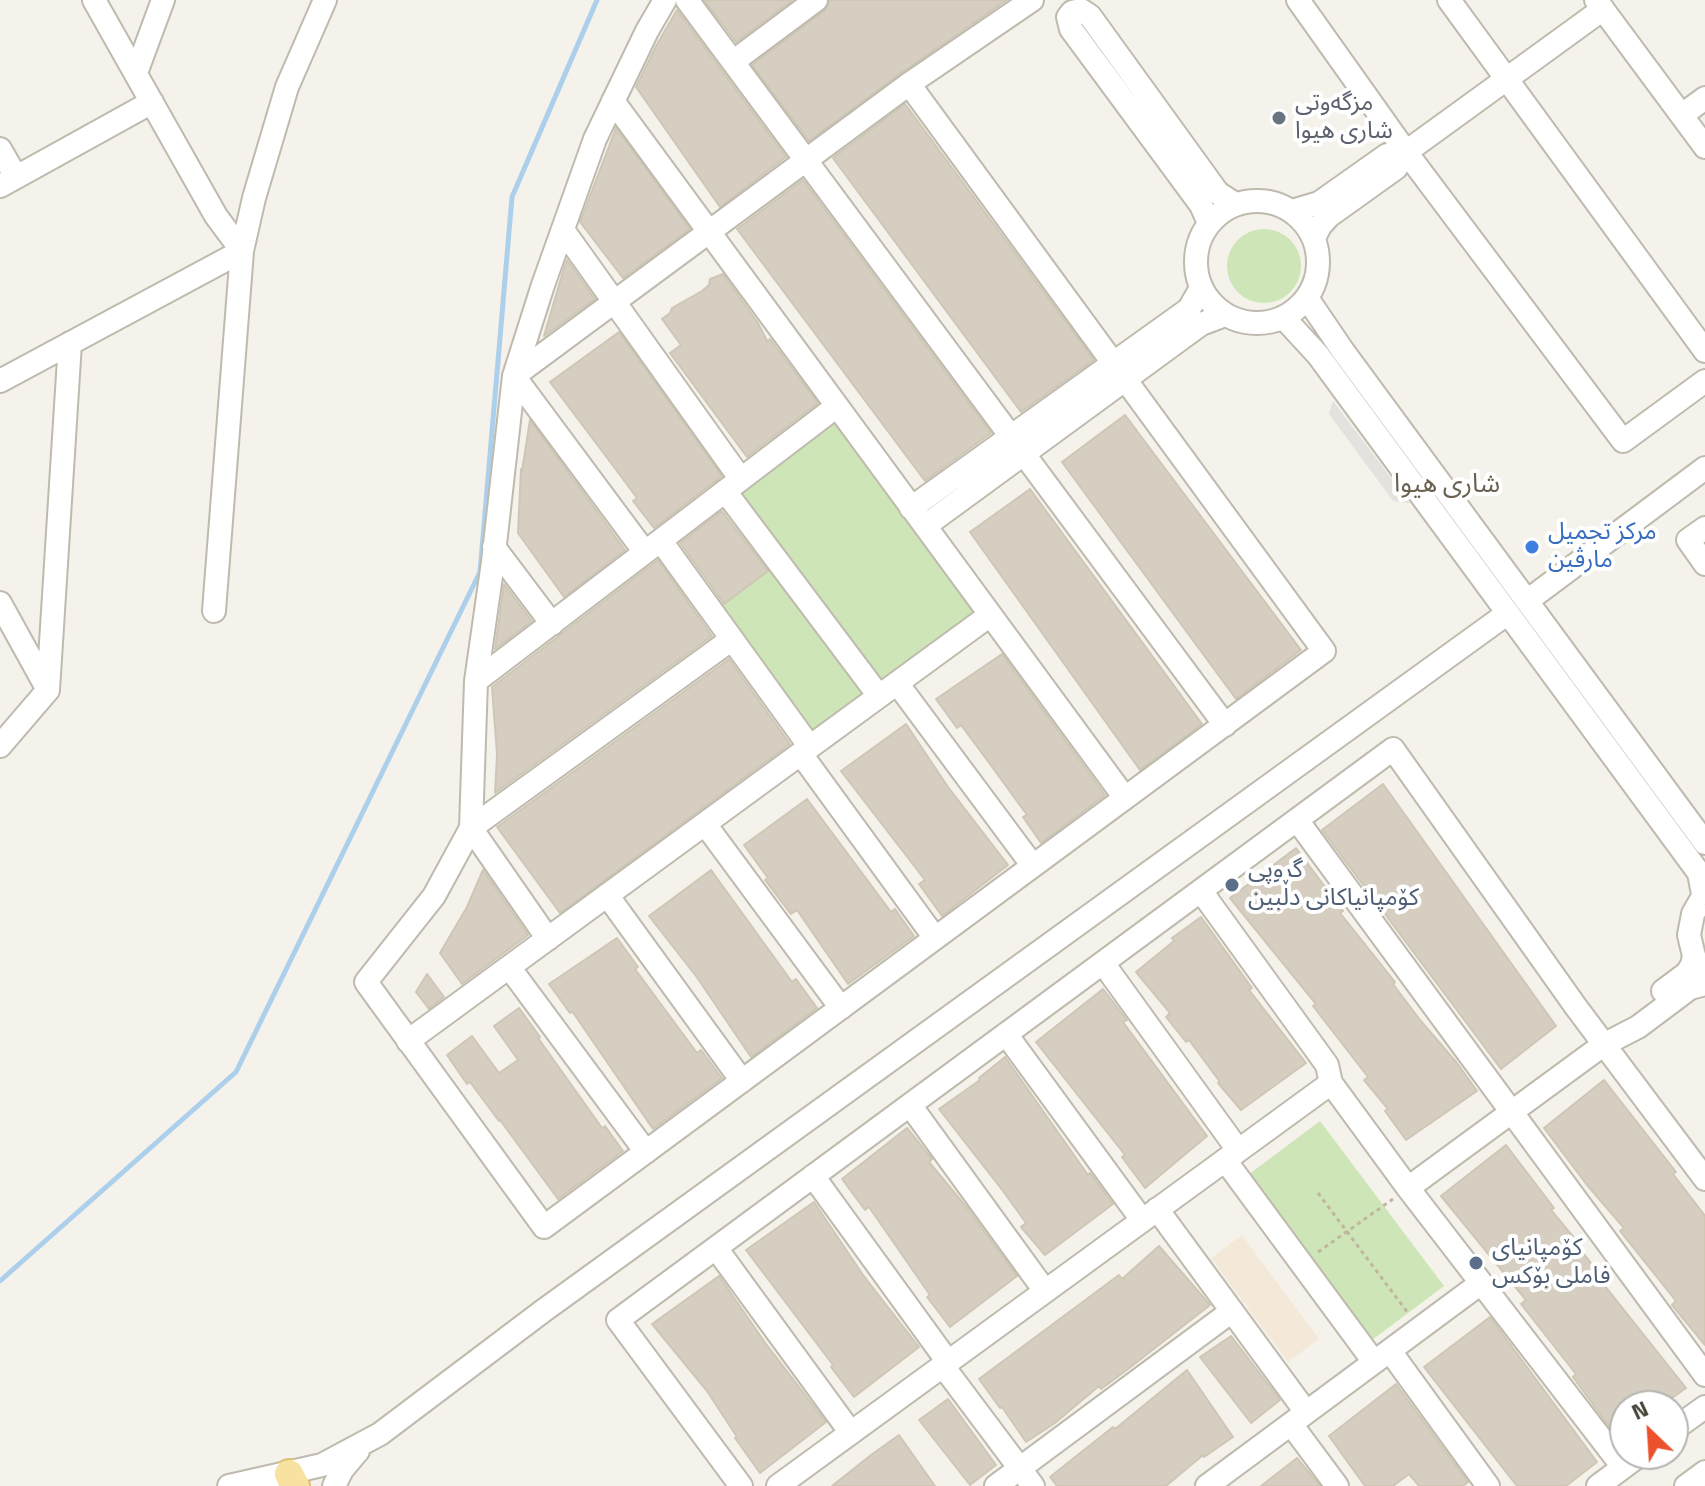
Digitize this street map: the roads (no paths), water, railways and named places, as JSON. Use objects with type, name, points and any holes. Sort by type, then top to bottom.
[{"type":"street","points":[[94,0],[216,216],[242,251]]},
{"type":"street","points":[[136,73],[163,0]]},
{"type":"street","points":[[214,611],[242,251],[254,198],[287,87],[325,0]]},
{"type":"street","points":[[548,939],[471,828],[476,681],[514,376],[595,139],[665,0]]},
{"type":"street","points":[[687,0],[1225,725]]},
{"type":"street","points":[[734,61],[816,0]]},
{"type":"street","points":[[514,376],[909,84],[1032,0]]},
{"type":"street","points":[[1298,0],[1406,152],[1623,441],[1705,381]]},
{"type":"street","points":[[1449,0],[1705,351]]},
{"type":"street","points":[[1314,238],[1329,216],[1396,168],[1406,152],[1506,79],[1599,5],[1705,147]]},
{"type":"street","points":[[1081,10],[1090,16],[1216,206],[1071,29],[1068,17],[1072,12],[1081,10]]},
{"type":"street","points":[[732,639],[471,828],[434,896],[366,982],[544,1227],[1324,651],[909,84]]},
{"type":"street","points":[[1682,115],[1705,98]]},
{"type":"street","points":[[613,101],[1125,798]]},
{"type":"street","points":[[0,149],[8,182],[152,102]]},
{"type":"street","points":[[1292,211],[1319,203],[1387,155],[1406,152]]},
{"type":"street","points":[[1264,201],[1292,211],[1305,223],[1314,238],[1318,269],[1307,298],[1283,317],[1263,323],[1248,323],[1225,315],[1213,307],[1201,288],[1195,263],[1196,249],[1216,206],[1264,201]]},
{"type":"street","points":[[563,230],[614,302],[733,485],[888,690],[1033,866]]},
{"type":"street","points":[[0,381],[242,251]]},
{"type":"street","points":[[1120,371],[1189,309],[1201,288]]},
{"type":"street","points":[[1307,298],[1699,873],[1704,894],[1693,914],[1689,935],[1699,965],[1692,965],[1687,973],[1630,1015],[1603,1045]]},
{"type":"street","points":[[918,517],[1120,371],[1201,324],[1225,315]]},
{"type":"street","points":[[1283,317],[1318,355],[1705,843]]},
{"type":"street","points":[[0,746],[48,690],[70,343]]},
{"type":"street","points":[[514,376],[732,639],[935,938]]},
{"type":"street","points":[[476,681],[837,406]]},
{"type":"street","points":[[229,1486],[292,1480],[364,1444],[1705,468]]},
{"type":"street","points":[[1705,528],[1688,540],[1705,564]]},
{"type":"street","points":[[494,547],[552,624]]},
{"type":"street","points":[[0,603],[48,690]]},
{"type":"street","points":[[408,1041],[990,615]]},
{"type":"street","points":[[741,1486],[618,1320],[1393,749],[1603,1045],[1705,1179]]},
{"type":"street","points":[[1297,820],[1705,1375]]},
{"type":"street","points":[[705,824],[841,1008]]},
{"type":"street","points":[[1201,891],[1327,1065],[1331,1083],[1408,1188],[1481,1283],[1609,1434]]},
{"type":"street","points":[[607,895],[742,1081]]},
{"type":"street","points":[[1103,963],[1302,1264],[1488,1486]]},
{"type":"street","points":[[509,967],[646,1152]]},
{"type":"street","points":[[1408,1188],[1603,1045],[1638,1027],[1690,988],[1705,984]]},
{"type":"street","points":[[1006,1034],[1150,1215],[1232,1311],[1299,1418],[1337,1486]]},
{"type":"street","points":[[778,1486],[1331,1083]]},
{"type":"street","points":[[910,1105],[1045,1291]]},
{"type":"street","points":[[813,1176],[1026,1477]]},
{"type":"street","points":[[716,1248],[851,1433]]},
{"type":"street","points":[[1207,1486],[1481,1283]]},
{"type":"street","points":[[996,1486],[1026,1477],[1232,1311]]},
{"type":"street","points":[[334,1486],[342,1470],[364,1444]]},
{"type":"street","points":[[1598,1486],[1620,1470]]},
{"type":"street","points":[[1686,1486],[1705,1472]]},
{"type":"waterway","points":[[0,1281],[236,1072],[480,572],[512,197],[597,0]]},
{"type":"place","name":"مزگەوتی شاری هیوا","points":[[1279,118]]},
{"type":"place","name":"مركز تجميل مارڤین","points":[[1532,547]]},
{"type":"place","name":"گروپی کۆمپانیاکانی دڵبین","points":[[1232,885]]},
{"type":"place","name":"کۆمپانیای فاملی بۆکس","points":[[1476,1263]]},
{"type":"district","name":"شاری هیوا","points":[[1447,486]]}]
